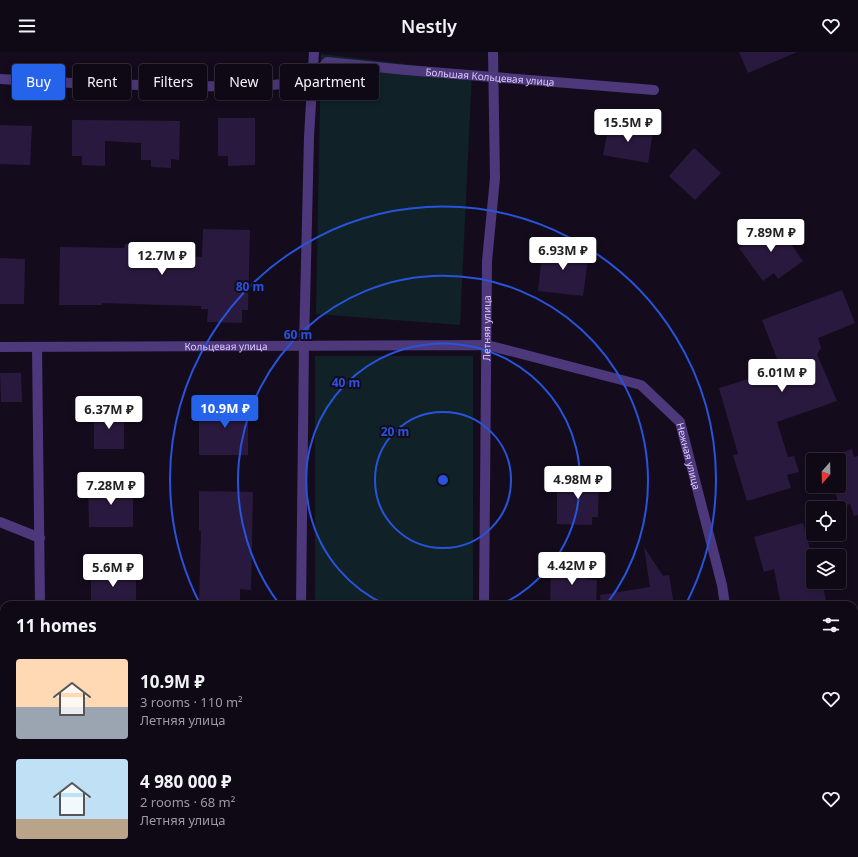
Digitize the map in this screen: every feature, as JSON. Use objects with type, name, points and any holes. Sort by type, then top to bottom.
[{"type":"street","points":[[313,64],[314,52]]},
{"type":"street","name":"Летняя улица","points":[[484,601],[487,261],[495,178],[493,52]]},
{"type":"street","name":"Большая Кольцевая улица","points":[[325,64],[327,62],[347,64]]},
{"type":"street","name":"Большая Кольцевая улица","points":[[379,67],[654,90]]},
{"type":"street","points":[[0,80],[90,84],[248,86],[280,84]]},
{"type":"street","points":[[301,601],[304,346],[311,100]]},
{"type":"street","name":"Кольцевая улица","points":[[0,347],[487,345]]},
{"type":"street","name":"Нежная улица","points":[[487,345],[641,385],[680,422],[722,585],[724,601]]},
{"type":"street","points":[[36,347],[40,601]]},
{"type":"street","points":[[0,522],[40,538]]},
{"type":"green space","points":[[321,54],[472,72],[460,325],[316,314],[320,100],[379,100],[379,64],[321,64]]},
{"type":"green space","points":[[315,356],[473,356],[473,601],[315,601]]},
{"type":"building","points":[[739,52],[797,52],[748,73]]},
{"type":"building","points":[[218,118],[255,118],[255,165],[228,166],[228,156],[218,156]]},
{"type":"building","points":[[72,120],[180,121],[179,160],[171,159],[171,168],[151,167],[151,160],[141,160],[141,143],[105,141],[105,166],[82,165],[82,156],[72,156]]},
{"type":"building","points":[[609,124],[653,131],[648,163],[603,155]]},
{"type":"building","points":[[0,125],[32,126],[30,165],[0,164]]},
{"type":"building","points":[[694,148],[721,173],[695,200],[669,176]]},
{"type":"building","points":[[775,222],[803,261],[778,279],[774,273],[763,281],[739,248]]},
{"type":"building","points":[[203,229],[250,230],[248,310],[242,310],[242,323],[207,322],[208,309],[201,309],[201,306],[102,303],[102,305],[59,305],[60,247],[124,248],[125,244],[163,245],[163,256],[202,257]]},
{"type":"building","points":[[543,246],[589,252],[583,296],[538,291]]},
{"type":"building","points":[[0,258],[25,259],[24,304],[0,304]]},
{"type":"building","points":[[842,290],[855,323],[818,338],[821,348],[817,354],[837,401],[777,422],[788,457],[794,456],[799,472],[787,475],[791,488],[747,501],[733,455],[738,454],[719,388],[781,369],[762,320]]},
{"type":"building","points":[[0,373],[21,373],[22,402],[1,402]]},
{"type":"building","points":[[228,395],[248,395],[248,455],[199,455],[199,409],[228,409]]},
{"type":"building","points":[[94,411],[124,411],[124,449],[94,449]]},
{"type":"building","points":[[852,449],[854,457],[858,456],[858,515],[854,516],[850,504],[846,505],[846,501],[838,501],[835,493],[846,493],[846,453],[841,453]]},
{"type":"building","points":[[567,474],[599,475],[598,517],[592,517],[592,525],[557,524],[557,485],[567,486]]},
{"type":"building","points":[[88,486],[133,486],[133,527],[89,527]]},
{"type":"building","points":[[199,491],[253,492],[251,590],[240,589],[240,601],[199,601],[201,531],[199,531]]},
{"type":"building","points":[[803,523],[806,541],[808,541],[810,549],[806,549],[806,589],[824,589],[826,601],[780,601],[774,569],[764,572],[754,537]]},
{"type":"building","points":[[644,547],[663,576],[669,575],[673,601],[601,601],[600,595],[650,587]]},
{"type":"building","points":[[551,564],[575,564],[574,566],[586,567],[586,579],[597,580],[596,601],[550,601]]},
{"type":"building","points":[[91,572],[136,572],[136,601],[91,601]]}]
